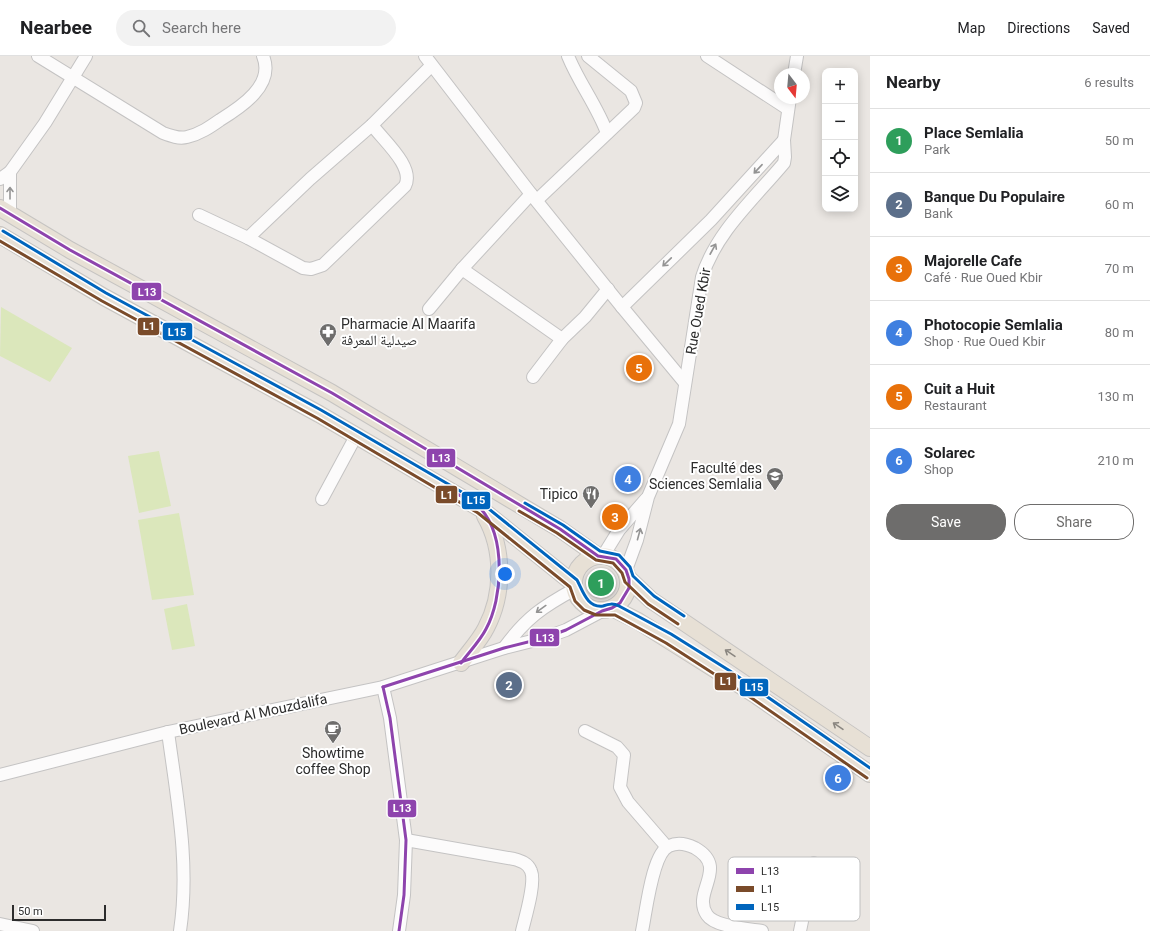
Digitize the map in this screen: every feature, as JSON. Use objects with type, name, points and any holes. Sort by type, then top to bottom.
[{"type":"main road","points":[[5,211],[70,250],[332,393],[560,529],[600,556]]},
{"type":"main road","points":[[0,235],[104,297],[356,436],[481,509],[574,587],[578,598],[584,605],[593,609],[607,609],[620,604],[628,588],[627,574]]},
{"type":"main road","points":[[461,663],[486,628],[495,607],[500,582],[498,551],[492,529],[481,509]]},
{"type":"main road","points":[[574,587],[578,569],[590,558],[600,556],[616,559],[627,574],[651,600],[870,748]]},
{"type":"main road","points":[[607,609],[638,621],[757,696],[870,774]]},
{"type":"street","points":[[38,56],[163,133],[174,137],[186,137],[199,133],[250,99],[258,89],[266,73],[263,56]]},
{"type":"street","points":[[5,211],[5,176],[45,123],[86,56]]},
{"type":"street","points":[[568,56],[596,107],[607,133]]},
{"type":"street","points":[[429,309],[462,269],[534,197],[634,108],[636,99],[631,91],[588,56]]},
{"type":"street","points":[[707,56],[774,95]]},
{"type":"street","points":[[795,68],[797,56]]},
{"type":"street","points":[[248,238],[310,179],[372,125],[428,61],[534,197],[685,383]]},
{"type":"street","name":"Rue Oued Kbir","points":[[627,574],[648,496],[679,424],[702,277],[708,258],[717,242],[784,164],[784,140],[789,104]]},
{"type":"street","points":[[199,215],[248,238],[303,268],[311,269],[323,265],[406,186],[408,182],[408,176],[404,164],[372,125]]},
{"type":"street","points":[[622,307],[710,220],[784,140]]},
{"type":"street","points":[[462,269],[562,339]]},
{"type":"street","points":[[533,376],[562,339],[585,317],[608,289]]},
{"type":"street","points":[[322,499],[356,436]]},
{"type":"street","name":"Rue Oued Kbir","points":[[600,556],[619,530],[648,496]]},
{"type":"street","points":[[504,648],[519,627],[531,616],[574,587]]},
{"type":"street","name":"Boulevard Al Mouzdalifa","points":[[0,775],[168,732],[383,687],[504,648],[544,638],[566,630],[607,609]]},
{"type":"street","points":[[383,687],[390,718],[406,840],[404,895],[399,931]]},
{"type":"street","points":[[585,731],[617,747],[624,755],[620,787],[628,802],[666,846]]},
{"type":"street","points":[[168,732],[184,844],[184,885],[180,931]]},
{"type":"street","points":[[406,840],[514,858],[523,862],[528,866],[532,877],[522,931]]},
{"type":"street","points":[[642,931],[654,873],[660,854],[666,846],[674,844],[688,845],[704,853],[708,858],[709,874],[703,901],[708,916],[713,921],[762,931]]},
{"type":"street","points":[[800,931],[802,921]]},
{"type":"street","points":[[0,924],[33,931]]},
{"type":"green space","points":[[1,307],[72,348],[50,382],[0,356]]},
{"type":"green space","points":[[159,451],[171,506],[139,513],[128,456]]},
{"type":"green space","points":[[179,513],[194,595],[152,600],[138,520]]},
{"type":"green space","points":[[601,571],[609,575],[613,583],[609,591],[601,595],[593,591],[589,583],[593,575]]},
{"type":"green space","points":[[187,604],[195,646],[172,650],[164,609]]},
{"type":"transit line","name":"L13","points":[[0,208],[70,250],[332,393],[560,529],[598,556],[616,559],[626,570],[629,579],[629,588],[620,603],[612,608],[602,611],[566,630],[544,638],[504,648],[383,687]]},
{"type":"transit line","name":"L15","points":[[3,231],[106,293],[321,410],[484,505],[577,580],[589,602],[598,606],[611,604],[617,605],[671,634],[730,671],[870,768]]},
{"type":"transit line","name":"L1","points":[[0,241],[102,301],[317,418],[478,513],[570,587],[575,601],[584,610],[596,615],[615,615],[666,643],[753,699],[867,778]]},
{"type":"transit line","name":"L13","points":[[442,486],[481,509],[489,521],[495,535],[498,551],[498,585],[492,616],[481,638],[461,663]]},
{"type":"transit line","name":"L15","points":[[525,503],[563,525],[600,551],[619,555],[630,567],[633,576],[654,596],[684,616]]},
{"type":"transit line","name":"L1","points":[[519,511],[557,533],[596,560],[613,563],[622,573],[625,582],[648,604],[678,624]]},
{"type":"transit line","name":"L13","points":[[383,687],[390,718],[406,840],[404,895],[399,931]]},
{"type":"place","name":"Pharmacie Al Maarifa صيدلية المعرفة","points":[[328,347]]},
{"type":"place","name":"Cuit a Huit","points":[[639,368]]},
{"type":"place","name":"Photocopie Semlalia","points":[[628,479]]},
{"type":"place","name":"Faculté des Sciences Semlalia","points":[[775,491]]},
{"type":"place","name":"Tipico","points":[[591,509]]},
{"type":"place","name":"Majorelle Cafe","points":[[615,517]]},
{"type":"place","name":"Place Semlalia","points":[[601,583]]},
{"type":"place","name":"Banque Du Populaire","points":[[509,685]]},
{"type":"place","name":"Showtime coffee Shop","points":[[333,744]]},
{"type":"place","name":"Solarec","points":[[838,778]]}]
